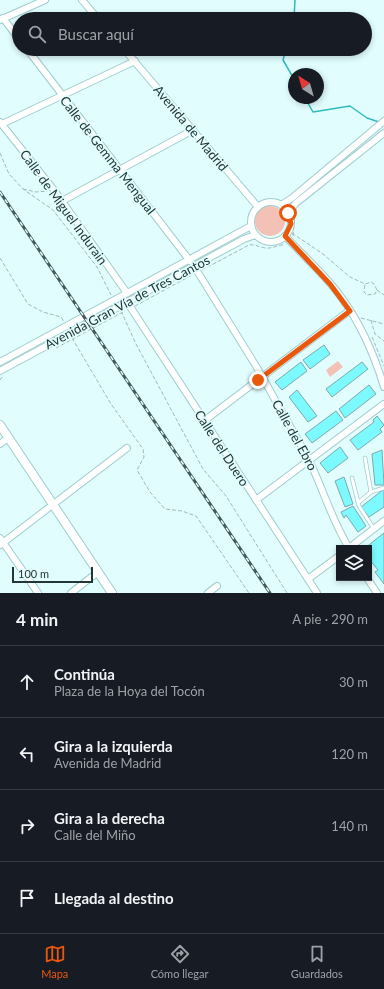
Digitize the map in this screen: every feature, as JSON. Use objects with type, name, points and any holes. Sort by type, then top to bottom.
[{"type":"street","points":[[18,12],[45,0]]},
{"type":"street","points":[[82,0],[92,12]]},
{"type":"street","points":[[12,15],[2,19],[12,31]]},
{"type":"street","name":"Calle de Gemma Mengual","points":[[32,56],[190,261]]},
{"type":"street","name":"Avenida de Madrid","points":[[130,56],[258,207]]},
{"type":"street","points":[[1,123],[63,96],[135,61]]},
{"type":"street","points":[[281,206],[384,121]]},
{"type":"street","name":"Calle de Miguel Indurain","points":[[1,123],[54,190],[127,293]]},
{"type":"street","points":[[62,201],[193,130]]},
{"type":"street","points":[[288,213],[296,203],[384,133]]},
{"type":"street","points":[[270,203],[281,206],[288,213],[291,224],[285,236],[276,242],[264,242],[255,235],[251,226],[252,215],[258,207],[270,203]]},
{"type":"street","name":"Avenida Gran Vía de Tres Cantos","points":[[0,362],[127,293],[190,261],[251,226]]},
{"type":"street","name":"Avenida Gran Vía de Tres Cantos","points":[[1,373],[70,332],[244,239],[255,235]]},
{"type":"street","points":[[285,236],[330,284],[350,311],[357,317],[372,352],[384,387]]},
{"type":"street","name":"Calle del Ebro","points":[[194,266],[262,376],[309,460],[336,525],[347,545]]},
{"type":"street","name":"Calle del Duero","points":[[127,302],[317,593]]},
{"type":"street","points":[[204,420],[350,311]]},
{"type":"street","points":[[256,500],[384,404]]},
{"type":"street","points":[[0,425],[112,593]]},
{"type":"street","points":[[0,444],[8,438]]},
{"type":"street","points":[[38,593],[1,542],[54,505],[127,448]]},
{"type":"street","points":[[353,545],[384,521]]},
{"type":"street","points":[[308,579],[336,558]]},
{"type":"street","points":[[71,593],[98,572]]},
{"type":"street","points":[[369,581],[377,593]]},
{"type":"street","points":[[208,593],[217,586]]},
{"type":"lane","points":[[365,458],[371,492]]},
{"type":"lane","points":[[352,478],[362,512],[374,529]]},
{"type":"lane","points":[[359,502],[371,492],[384,488]]},
{"type":"path","points":[[0,153],[10,174],[23,189],[53,210],[97,267],[114,300]]},
{"type":"path","points":[[23,189],[36,192],[54,190]]},
{"type":"path","points":[[52,350],[249,245],[254,244],[265,248],[292,244],[295,239],[292,234],[295,224],[294,215],[297,210]]},
{"type":"path","points":[[292,234],[323,254],[350,277],[365,284],[371,282],[377,290],[384,295]]},
{"type":"path","points":[[0,258],[28,304],[43,312],[61,317],[66,326]]},
{"type":"path","points":[[365,284],[364,292],[367,295],[375,294],[377,290]]},
{"type":"path","points":[[118,307],[136,344],[203,469],[226,496],[287,593]]},
{"type":"path","points":[[357,317],[370,319],[384,324]]},
{"type":"path","points":[[357,317],[362,318]]},
{"type":"path","points":[[362,318],[365,324]]},
{"type":"path","points":[[370,319],[375,334],[384,341]]},
{"type":"path","points":[[368,331],[384,366]]},
{"type":"path","points":[[70,332],[110,404],[143,449],[144,457],[137,470],[150,492],[165,509],[182,511],[196,516],[249,593]]},
{"type":"path","points":[[0,380],[1,373]]},
{"type":"shaded area","points":[[270,206],[276,207],[284,215],[284,227],[276,235],[270,236],[264,235],[256,227],[255,221],[256,215],[264,207]]},
{"type":"shaded area","points":[[338,361],[343,367],[330,377],[326,370]]},
{"type":"building","points":[[324,345],[330,354],[310,369],[303,360]]},
{"type":"building","points":[[301,362],[307,371],[282,390],[275,382]]},
{"type":"building","points":[[362,362],[368,369],[332,397],[326,389]]},
{"type":"building","points":[[369,385],[376,394],[345,418],[339,409]]},
{"type":"building","points":[[297,390],[317,416],[308,422],[289,397]]},
{"type":"building","points":[[336,411],[343,420],[312,443],[305,434]]},
{"type":"building","points":[[377,416],[384,425],[380,429],[382,432],[358,450],[350,440],[374,422],[373,420]]},
{"type":"building","points":[[340,447],[348,458],[328,473],[320,463]]},
{"type":"building","points":[[382,450],[384,485],[375,485],[372,454]]},
{"type":"building","points":[[344,477],[353,504],[345,507],[335,481]]},
{"type":"building","points":[[384,489],[384,507],[369,517],[361,507]]},
{"type":"building","points":[[353,506],[366,526],[358,532],[346,515],[344,518],[341,512]]},
{"type":"building","points":[[384,533],[384,584],[375,572],[378,570],[372,563],[372,545],[369,545]]},
{"type":"waterway","points":[[294,12],[295,0]]},
{"type":"waterway","points":[[284,56],[283,60],[288,69]]},
{"type":"waterway","points":[[308,104],[313,112],[350,106],[367,118],[379,122]]},
{"type":"railway","points":[[0,192],[270,593]]},
{"type":"route","points":[[258,380],[350,311],[330,284],[285,236],[291,224],[288,213]]}]
